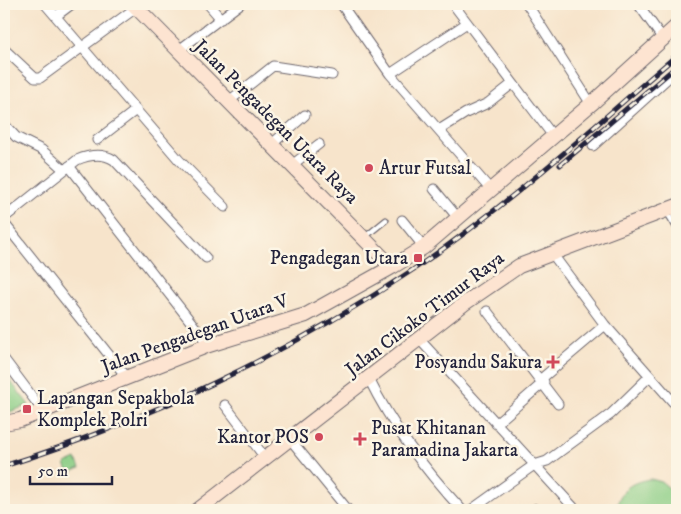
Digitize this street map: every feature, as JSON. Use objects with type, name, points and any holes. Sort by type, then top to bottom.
[{"type":"street","points":[[45,4],[84,47],[136,110],[224,207]]},
{"type":"street","points":[[56,16],[72,4]]},
{"type":"street","points":[[208,4],[221,19]]},
{"type":"street","points":[[179,50],[240,4]]},
{"type":"street","points":[[341,4],[390,74],[490,189]]},
{"type":"street","points":[[453,4],[553,136]]},
{"type":"street","points":[[527,4],[591,104]]},
{"type":"street","points":[[638,4],[663,39]]},
{"type":"street","points":[[4,49],[37,78],[84,47],[135,6]]},
{"type":"street","name":"Jalan Pengadegan Utara Raya","points":[[135,6],[392,267]]},
{"type":"street","points":[[390,74],[467,24]]},
{"type":"street","points":[[392,267],[424,247],[591,104],[677,26]]},
{"type":"street","points":[[229,101],[273,66],[332,75]]},
{"type":"street","points":[[593,146],[677,70]]},
{"type":"street","points":[[439,130],[466,113],[488,103],[512,84]]},
{"type":"street","points":[[97,140],[136,110]]},
{"type":"street","points":[[272,144],[305,115]]},
{"type":"street","points":[[4,124],[16,137],[42,150],[66,168],[209,345]]},
{"type":"street","points":[[292,165],[319,144]]},
{"type":"street","points":[[4,218],[66,168],[87,156],[106,157],[114,160],[206,258]]},
{"type":"street","points":[[434,188],[458,218]]},
{"type":"street","name":"Jalan Cikoko Timur Raya","points":[[198,510],[465,303],[519,266],[551,252],[671,208]]},
{"type":"street","points":[[402,220],[424,247]]},
{"type":"street","points":[[4,223],[125,375],[136,374]]},
{"type":"street","points":[[551,252],[604,325],[650,376],[675,400]]},
{"type":"street","name":"Jalan Pengadegan Utara V","points":[[4,423],[43,411],[209,345],[306,315],[392,267]]},
{"type":"street","points":[[487,311],[542,380],[558,404]]},
{"type":"street","points":[[496,424],[604,325]]},
{"type":"street","points":[[419,339],[576,510]]},
{"type":"street","points":[[4,359],[43,411]]},
{"type":"street","points":[[471,510],[534,465],[547,461],[611,414],[650,376]]},
{"type":"street","points":[[369,379],[386,413],[413,454],[462,510]]},
{"type":"street","points":[[225,405],[266,459]]},
{"type":"street","points":[[290,439],[348,510]]},
{"type":"lane","points":[[671,208],[677,229]]},
{"type":"lane","points":[[364,238],[386,220]]},
{"type":"green space","points":[[4,373],[29,405],[4,414]]},
{"type":"green space","points":[[76,459],[80,468],[69,473],[65,464]]},
{"type":"green space","points":[[651,479],[662,482],[677,495],[677,510],[617,510],[620,497],[627,488],[632,484]]},
{"type":"railway","points":[[4,466],[58,448],[164,406],[267,356],[366,300],[449,245],[483,219],[677,55]]},
{"type":"railway","points":[[560,165],[677,66]]},
{"type":"place","name":"Artur Futsal","points":[[369,168]]},
{"type":"place","name":"Pengadegan Utara","points":[[418,258]]},
{"type":"place","name":"Posyandu Sakura","points":[[553,362]]},
{"type":"place","name":"Lapangan Sepakbola Komplek Polri","points":[[27,409]]},
{"type":"place","name":"Kantor POS","points":[[319,437]]},
{"type":"place","name":"Pusat Khitanan Paramadina Jakarta","points":[[360,439]]}]
